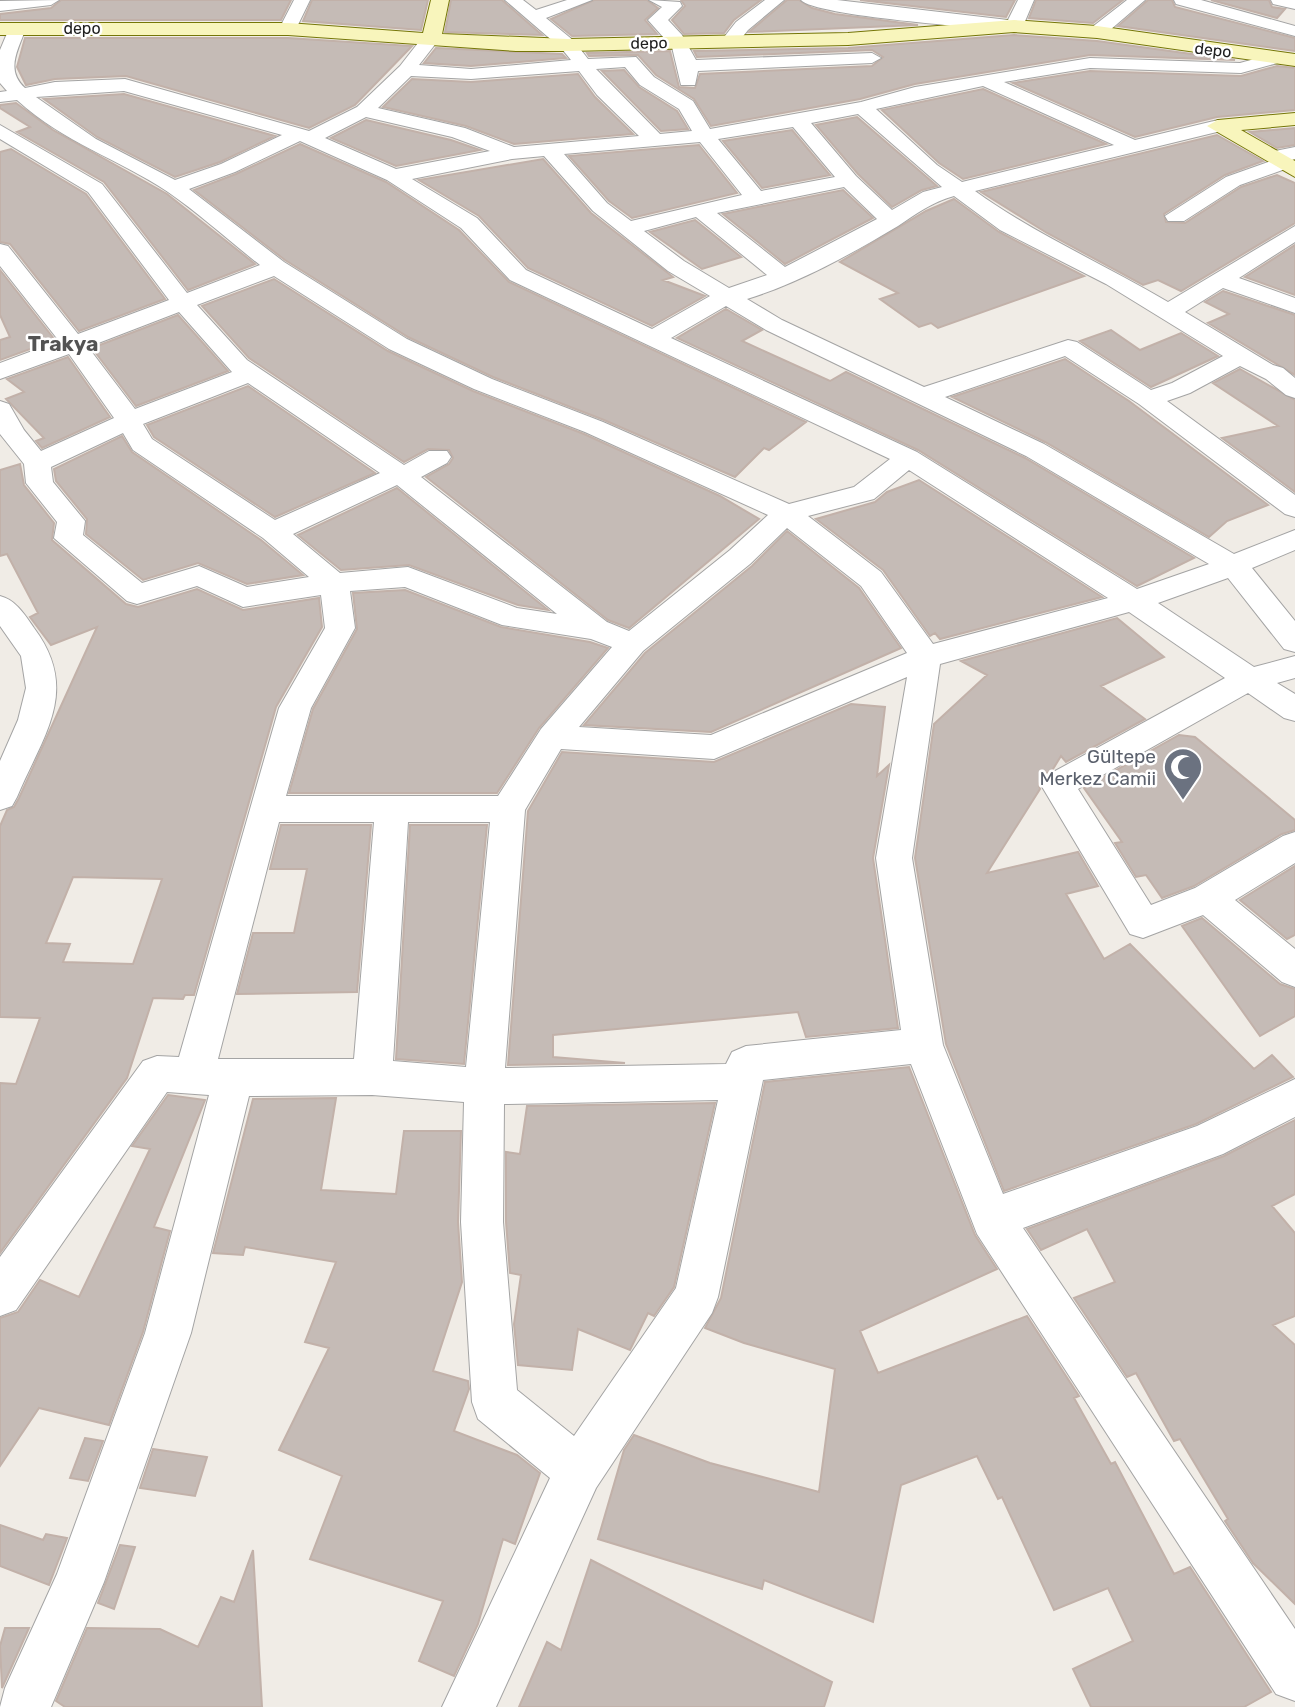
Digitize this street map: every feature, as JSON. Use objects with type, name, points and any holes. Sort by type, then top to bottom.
[{"type":"street","points":[[0,6],[51,0]]},
{"type":"street","points":[[288,29],[302,0]]},
{"type":"street","points":[[174,187],[228,168],[364,111],[406,70],[431,38],[440,0]]},
{"type":"street","points":[[513,0],[568,45],[604,91],[656,141]]},
{"type":"street","points":[[533,17],[584,0]]},
{"type":"street","points":[[657,0],[674,6],[657,20],[672,31],[690,66],[686,105]]},
{"type":"street","points":[[730,41],[742,26],[776,0]]},
{"type":"street","points":[[809,0],[872,5],[1014,26],[1026,0]]},
{"type":"street","points":[[1097,32],[1137,0]]},
{"type":"street","points":[[1182,0],[1295,31]]},
{"type":"street","points":[[1279,0],[1295,4]]},
{"type":"street","name":"depo","points":[[9,29],[288,29],[568,45],[848,39],[1014,26],[1097,32],[1287,58]]},
{"type":"street","points":[[9,29],[3,66],[10,96]]},
{"type":"street","points":[[848,39],[915,93]]},
{"type":"street","points":[[394,176],[512,153],[705,136],[862,107],[915,93],[1090,63],[1219,69],[1241,68],[1287,58]]},
{"type":"street","points":[[406,70],[471,74],[630,61],[647,81],[686,105],[705,136],[755,198]]},
{"type":"street","points":[[690,66],[882,67]]},
{"type":"street","points":[[985,80],[1129,145]]},
{"type":"street","points":[[10,96],[55,88],[125,85],[304,136],[394,176],[469,223],[518,275],[908,458],[1136,602],[1247,680],[1295,710]]},
{"type":"street","points":[[10,96],[89,143],[174,187],[276,267],[398,344],[483,384],[594,427],[713,478],[786,513],[871,579],[926,657],[894,858],[923,1045],[992,1219],[1295,1675]]},
{"type":"street","points":[[862,107],[954,188],[1008,225],[1114,279],[1265,371],[1275,373],[1295,390]]},
{"type":"street","points":[[364,111],[458,132],[512,153]]},
{"type":"street","points":[[797,119],[849,180],[891,221]]},
{"type":"street","points":[[654,338],[726,296],[743,293],[783,277],[891,221],[930,196],[1129,145],[1217,126],[1295,119]]},
{"type":"street","points":[[1217,126],[1290,162]]},
{"type":"street","points":[[0,131],[95,188],[127,226],[183,303],[238,365],[401,475],[596,629]]},
{"type":"street","points":[[549,150],[600,207],[676,266],[774,325],[1035,450],[1235,567],[1295,642]]},
{"type":"street","points":[[1176,216],[1233,181],[1290,162]]},
{"type":"street","points":[[628,228],[755,198],[849,180]]},
{"type":"street","points":[[700,210],[783,277]]},
{"type":"street","points":[[1170,312],[1295,233]]},
{"type":"street","points":[[0,251],[130,420],[142,444],[272,532],[334,583],[340,628],[295,708],[265,809],[213,1077],[168,1334],[79,1582],[24,1707]]},
{"type":"street","points":[[0,372],[276,267]]},
{"type":"street","points":[[1223,279],[1295,306]]},
{"type":"street","points":[[921,397],[1068,347],[1148,399],[1295,508]]},
{"type":"street","points":[[1148,399],[1181,388],[1241,356]]},
{"type":"street","points":[[1275,373],[1295,359]]},
{"type":"street","points":[[37,463],[130,420],[249,373]]},
{"type":"street","points":[[0,410],[12,433],[37,463],[40,483],[71,521],[68,538],[136,594],[199,575],[243,597],[334,583],[408,577],[513,618],[596,629],[632,644]]},
{"type":"street","points":[[272,532],[438,457]]},
{"type":"street","points":[[579,1471],[495,1402],[482,1222],[484,1086],[508,809],[552,737],[632,644],[740,557],[786,513],[864,493],[908,458]]},
{"type":"street","points":[[552,737],[714,747],[926,657],[1136,602],[1235,567],[1295,539]]},
{"type":"street","points":[[0,606],[21,632],[42,672],[43,695],[0,797]]},
{"type":"street","points":[[1295,667],[1247,680],[1058,785],[1143,923],[1208,898],[1295,846]]},
{"type":"street","points":[[265,809],[508,809]]},
{"type":"street","points":[[372,1077],[392,810]]},
{"type":"street","points":[[1208,898],[1295,971]]},
{"type":"street","points":[[469,1707],[579,1471],[696,1297],[746,1063],[923,1045]]},
{"type":"street","points":[[0,1294],[157,1074],[213,1077],[372,1077],[484,1086],[742,1082]]},
{"type":"street","points":[[992,1219],[1208,1141],[1295,1097]]},
{"type":"building","points":[[61,0],[291,0],[281,20],[0,20],[0,14],[51,8]]},
{"type":"building","points":[[312,0],[428,0],[421,30],[303,21]]},
{"type":"building","points":[[451,0],[502,0],[542,35],[445,32]]},
{"type":"building","points":[[594,0],[647,0],[658,8],[645,20],[657,34],[572,36],[551,19]]},
{"type":"building","points":[[681,0],[761,0],[734,20],[724,33],[684,34],[672,20],[685,6]]},
{"type":"building","points":[[787,0],[799,0],[812,8],[835,14],[918,25],[749,32]]},
{"type":"building","points":[[860,0],[1015,0],[1006,17]]},
{"type":"building","points":[[1036,0],[1123,0],[1093,23],[1029,18]]},
{"type":"building","points":[[1148,0],[1172,0],[1175,7],[1295,38],[1295,51],[1118,26]]},
{"type":"building","points":[[1211,0],[1269,0],[1272,7],[1285,9],[1277,18]]},
{"type":"building","points":[[1014,35],[1097,41],[1235,60],[1090,55],[915,84],[860,99],[711,126],[694,99],[656,75],[638,55],[589,56],[587,53],[670,51],[679,87],[695,88],[700,74],[872,66],[883,57],[872,50],[697,57],[694,51],[848,48]]},
{"type":"building","points":[[25,38],[288,38],[412,46],[355,105],[309,128],[126,76],[55,79],[26,85],[17,67]]},
{"type":"building","points":[[436,48],[562,54],[566,58],[471,66],[424,63]]},
{"type":"building","points":[[1277,66],[1295,68],[1295,110],[1217,117],[1135,137],[1013,83],[1090,71],[1241,76]]},
{"type":"building","points":[[624,70],[639,87],[677,111],[688,129],[661,131],[602,71]]},
{"type":"building","points":[[578,74],[595,97],[633,134],[514,144],[466,126],[383,107],[412,79],[471,82]]},
{"type":"building","points":[[983,89],[1106,144],[963,179],[939,163],[882,110]]},
{"type":"building","points":[[124,94],[275,136],[220,162],[175,177],[97,137],[44,99]]},
{"type":"building","points":[[16,103],[53,130],[167,194],[255,264],[188,290],[104,182],[17,132],[30,127],[0,108],[0,105]]},
{"type":"building","points":[[857,117],[937,186],[922,190],[892,207],[858,174],[816,125]]},
{"type":"building","points":[[366,120],[451,140],[480,150],[396,166],[331,138]]},
{"type":"building","points":[[1295,128],[1295,145],[1277,148],[1250,132]]},
{"type":"building","points":[[792,130],[830,175],[762,188],[723,141]]},
{"type":"building","points":[[1217,135],[1263,161],[1225,175],[1164,214],[1166,222],[1185,223],[1241,187],[1277,175],[1295,183],[1295,223],[1181,291],[1158,280],[1143,285],[1047,233],[981,192]]},
{"type":"building","points":[[300,144],[386,182],[459,230],[509,282],[806,422],[769,450],[764,448],[735,477],[604,420],[493,377],[408,337],[285,260],[194,190]]},
{"type":"building","points":[[699,145],[737,193],[632,218],[609,201],[569,156]]},
{"type":"building","points":[[11,149],[86,194],[165,299],[79,331],[10,244],[0,242],[0,152]]},
{"type":"building","points":[[543,159],[591,213],[673,277],[663,280],[705,296],[652,326],[528,268],[479,216],[419,180]]},
{"type":"building","points":[[843,190],[873,218],[785,264],[723,214]]},
{"type":"building","points":[[954,199],[999,232],[1084,276],[938,328],[931,323],[919,327],[880,299],[898,293],[840,262],[926,211]]},
{"type":"building","points":[[695,220],[741,257],[702,269],[650,232]]},
{"type":"building","points":[[1295,245],[1295,295],[1245,277]]},
{"type":"building","points":[[0,270],[55,340],[0,360],[0,340],[10,337],[0,315]]},
{"type":"building","points":[[274,279],[388,351],[473,391],[584,434],[720,496],[759,519],[629,628],[608,620],[426,477],[449,464],[453,458],[449,450],[428,449],[404,462],[249,358],[202,306]]},
{"type":"building","points":[[1223,291],[1295,315],[1295,375],[1208,323],[1229,314],[1205,302]]},
{"type":"building","points":[[726,309],[762,330],[742,341],[830,381],[846,372],[1025,458],[1194,558],[1137,586],[918,450],[677,338]]},
{"type":"building","points":[[178,315],[228,371],[136,406],[92,348]]},
{"type":"building","points":[[1111,330],[1140,350],[1181,333],[1218,356],[1151,387],[1080,341]]},
{"type":"building","points":[[68,357],[110,417],[42,448],[36,441],[44,438],[6,399],[24,392],[7,379]]},
{"type":"building","points":[[1065,359],[1129,401],[1268,505],[1227,521],[1209,537],[1045,442],[952,397]]},
{"type":"building","points":[[1240,369],[1295,400],[1295,492],[1222,438],[1278,426],[1213,383]]},
{"type":"building","points":[[248,386],[375,473],[275,517],[154,437],[147,425]]},
{"type":"building","points":[[122,436],[132,452],[261,540],[303,575],[247,584],[198,563],[143,580],[86,534],[87,519],[56,481],[54,469]]},
{"type":"building","points":[[20,464],[24,485],[54,523],[52,540],[126,604],[138,607],[197,589],[243,610],[319,598],[322,627],[276,707],[194,995],[185,995],[183,999],[153,998],[127,1078],[0,1253],[0,1083],[16,1084],[40,1018],[0,1017],[0,826],[7,810],[14,807],[19,798],[97,627],[51,645],[30,617],[38,613],[7,554],[0,556],[0,470]],"holes":[[[73,877],[162,879],[133,964],[63,962],[70,944],[46,943]]]},
{"type":"building","points":[[919,480],[1102,597],[940,639],[935,633],[930,636],[883,570],[816,519],[875,502],[887,492]]},
{"type":"building","points":[[397,488],[548,610],[518,605],[409,565],[341,570],[298,535]]},
{"type":"building","points":[[787,531],[859,588],[901,648],[711,732],[584,725],[645,653],[752,566]]},
{"type":"building","points":[[405,590],[501,627],[590,642],[608,648],[539,728],[497,793],[289,793],[313,709],[357,629],[353,593]]},
{"type":"building","points":[[1117,618],[1164,657],[1101,686],[1145,719],[1066,762],[1061,756],[1053,769],[1044,775],[1039,784],[1040,789],[987,873],[1078,852],[1098,886],[1066,894],[1104,959],[1130,944],[1254,1069],[1272,1055],[1293,1077],[1196,1124],[1004,1191],[946,1044],[915,858],[934,724],[987,675],[961,661]]},
{"type":"building","points":[[851,704],[885,707],[877,776],[889,765],[873,858],[898,1028],[806,1037],[798,1012],[553,1035],[553,1057],[625,1063],[508,1065],[528,811],[562,752],[714,762]]},
{"type":"building","name":"Gültepe Merkez Camii","points":[[1179,735],[1195,737],[1295,820],[1295,830],[1282,834],[1194,886],[1162,898],[1146,875],[1136,877],[1115,843],[1122,842],[1084,788]]},
{"type":"building","points":[[281,825],[371,825],[357,992],[237,994],[253,933],[294,933],[307,869],[270,869]]},
{"type":"building","points":[[410,825],[487,825],[464,1064],[396,1059]]},
{"type":"building","points":[[1295,866],[1295,935],[1287,939],[1240,900]]},
{"type":"building","points":[[1202,918],[1280,984],[1295,989],[1295,1016],[1260,1036],[1182,926]]},
{"type":"building","points":[[909,1067],[975,1235],[997,1269],[860,1331],[878,1373],[1027,1316],[1079,1396],[1074,1398],[1111,1464],[1115,1462],[1174,1574],[1190,1567],[1271,1692],[1244,1707],[1091,1707],[1073,1669],[1133,1641],[1108,1588],[1054,1610],[1002,1497],[998,1499],[977,1456],[901,1485],[873,1622],[764,1580],[762,1589],[598,1539],[624,1450],[634,1435],[710,1463],[819,1492],[835,1369],[744,1343],[705,1328],[721,1298],[765,1082]]},
{"type":"building","points":[[168,1095],[205,1100],[154,1227],[170,1231],[143,1332],[109,1425],[39,1408],[0,1466],[0,1318],[18,1312],[40,1280],[79,1297],[150,1149],[132,1146]]},
{"type":"building","points":[[336,1098],[321,1190],[396,1194],[404,1131],[461,1131],[458,1222],[462,1282],[433,1371],[468,1381],[469,1389],[454,1431],[517,1455],[540,1473],[515,1544],[503,1539],[478,1624],[454,1676],[419,1661],[443,1601],[310,1559],[342,1476],[279,1450],[329,1348],[305,1342],[336,1262],[245,1247],[243,1255],[213,1253],[253,1099]]},
{"type":"building","points":[[715,1103],[674,1287],[654,1316],[648,1313],[630,1350],[578,1329],[572,1370],[518,1365],[514,1324],[521,1275],[510,1273],[506,1222],[506,1152],[520,1154],[527,1106]]},
{"type":"building","points":[[1295,1120],[1295,1194],[1272,1206],[1295,1233],[1295,1316],[1273,1325],[1295,1345],[1295,1604],[1253,1563],[1225,1521],[1228,1519],[1180,1439],[1174,1441],[1136,1373],[1127,1377],[1074,1298],[1115,1282],[1087,1229],[1041,1250],[1027,1229],[1224,1156]]},
{"type":"building","points":[[85,1438],[103,1441],[88,1481],[70,1478]]},
{"type":"building","points":[[153,1449],[207,1457],[195,1496],[140,1488]]},
{"type":"building","points":[[0,1525],[43,1540],[46,1534],[67,1538],[49,1585],[0,1566]]},
{"type":"building","points":[[120,1545],[135,1547],[114,1609],[98,1603]]},
{"type":"building","points":[[253,1550],[262,1707],[65,1707],[56,1701],[87,1628],[160,1629],[198,1647],[221,1597],[234,1602]]},
{"type":"building","points":[[591,1560],[832,1682],[824,1707],[519,1707],[547,1642],[561,1650]]},
{"type":"building","points":[[5,1628],[29,1628],[2,1688],[0,1646]]},
{"type":"place","name":"Gültepe Merkez Camii","points":[[1183,801]]},
{"type":"district","name":"Trakya","points":[[63,343]]}]
